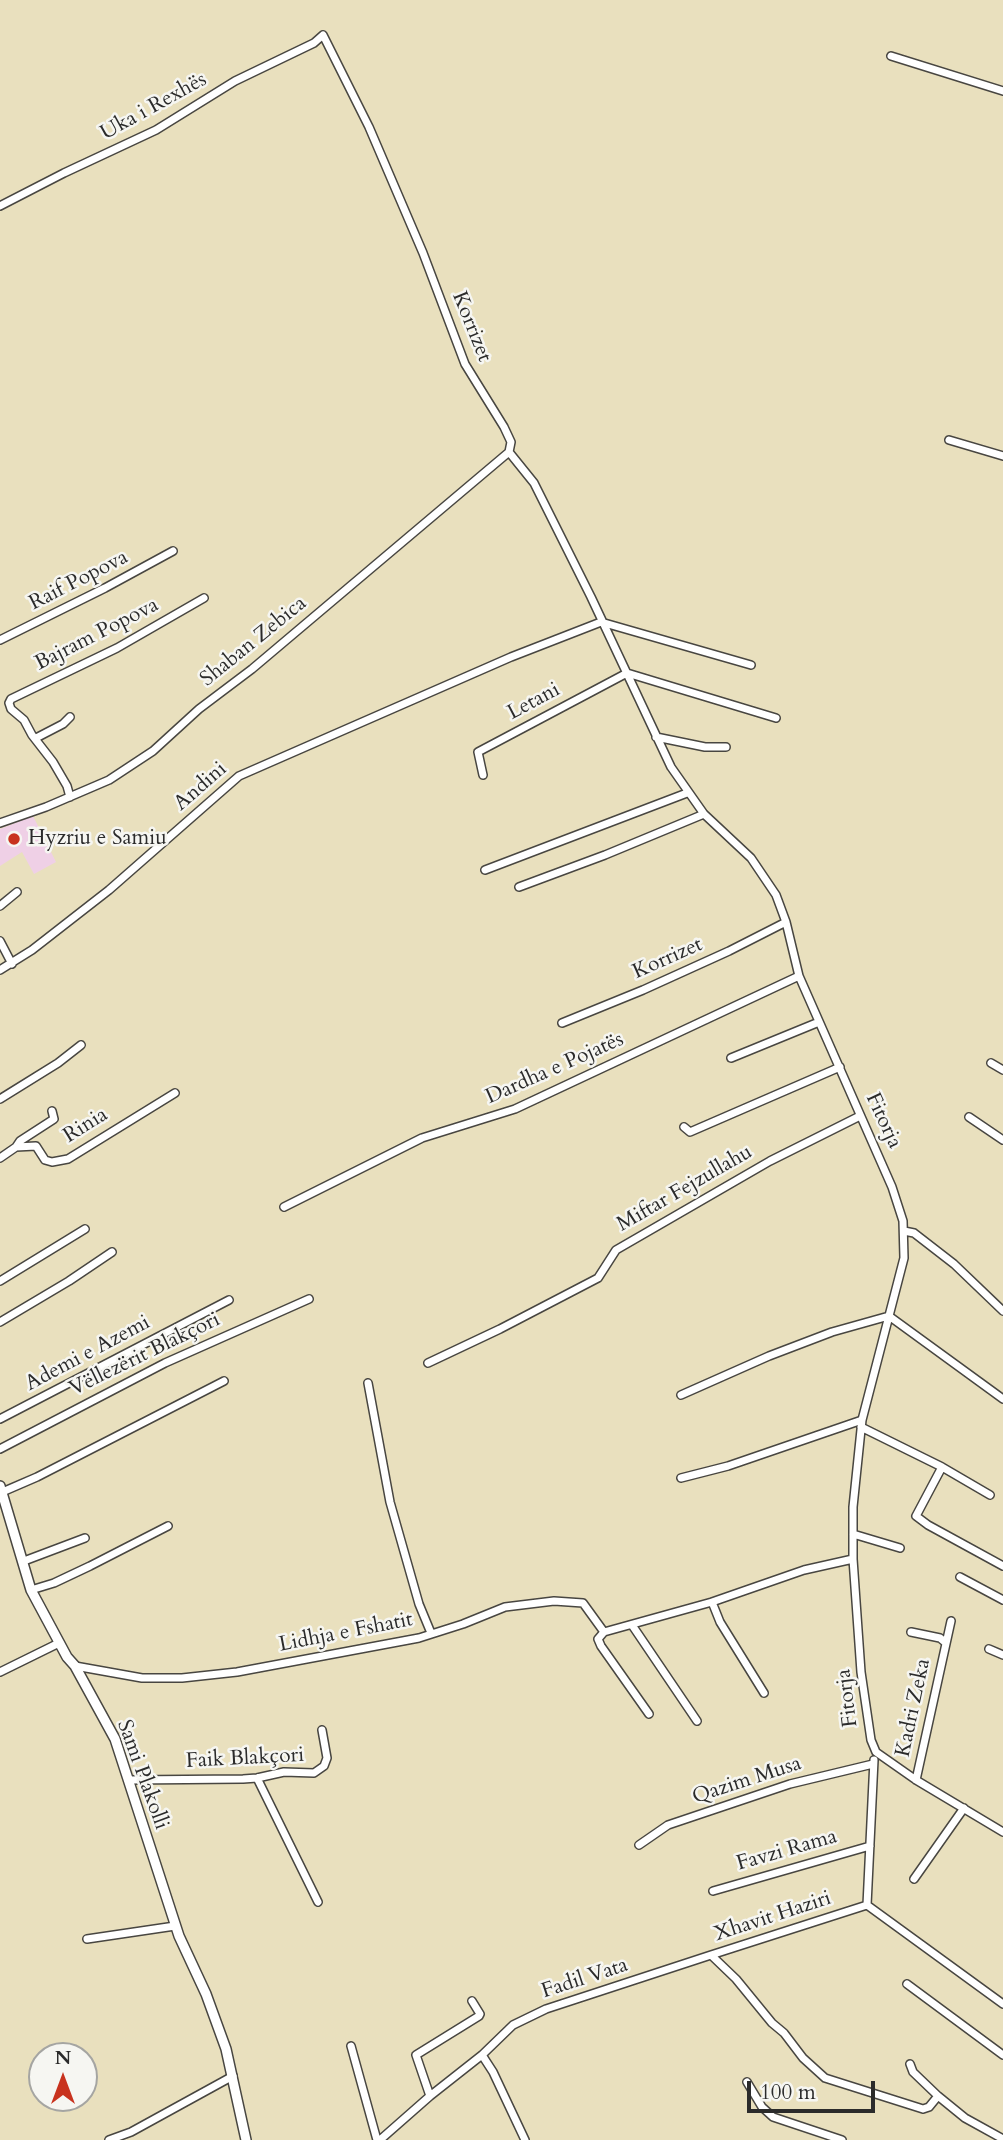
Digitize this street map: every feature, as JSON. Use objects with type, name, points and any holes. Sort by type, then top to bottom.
[{"type":"street","name":"Uka i Rexhës","points":[[0,206],[156,131],[235,81],[314,43],[323,35]]},
{"type":"street","name":"Korrizet","points":[[323,35],[369,127],[423,253],[465,364],[511,442],[509,452],[534,483],[671,767],[704,814],[751,858],[776,895],[786,922],[799,976]]},
{"type":"street","points":[[891,56],[1003,90]]},
{"type":"street","points":[[949,440],[1003,456]]},
{"type":"street","name":"Shaban Zebica","points":[[0,822],[109,780],[153,751],[199,709],[252,669],[509,452]]},
{"type":"street","name":"Raif Popova","points":[[0,640],[96,593],[173,551]]},
{"type":"street","name":"Bajram Popova","points":[[70,797],[60,773],[24,720],[12,709],[9,703],[11,699],[117,649],[204,598]]},
{"type":"street","points":[[601,622],[751,665]]},
{"type":"street","name":"Andini","points":[[0,971],[109,890],[239,775],[511,657],[601,622]]},
{"type":"street","points":[[627,673],[776,718]]},
{"type":"street","name":"Letani","points":[[483,775],[478,752],[627,673]]},
{"type":"street","points":[[36,738],[63,724],[70,716]]},
{"type":"street","points":[[656,737],[705,747],[726,747]]},
{"type":"street","points":[[485,870],[688,793]]},
{"type":"street","points":[[519,887],[704,814]]},
{"type":"street","points":[[0,906],[17,892]]},
{"type":"street","name":"Korrizet","points":[[562,1023],[643,990],[786,922]]},
{"type":"street","points":[[0,941],[12,964]]},
{"type":"street","name":"Fitorja","points":[[799,976],[860,1116],[880,1153],[904,1231],[904,1258],[862,1424],[855,1468],[853,1559],[861,1672],[871,1741],[876,1752],[916,1780],[1003,1832]]},
{"type":"street","name":"Dardha e Pojatës","points":[[284,1207],[422,1138],[515,1110],[799,976]]},
{"type":"street","points":[[731,1058],[819,1021]]},
{"type":"street","points":[[0,1099],[58,1063],[81,1045]]},
{"type":"street","points":[[992,1063],[1003,1070]]},
{"type":"street","points":[[684,1127],[690,1132],[840,1067]]},
{"type":"street","name":"Rinia","points":[[16,1147],[36,1146],[45,1160],[52,1162],[68,1159],[175,1093]]},
{"type":"street","name":"Rinia","points":[[0,1158],[54,1119],[52,1111]]},
{"type":"street","name":"Miftar Fejzullahu","points":[[428,1363],[598,1278],[615,1250],[769,1161],[860,1116]]},
{"type":"street","points":[[969,1117],[1003,1140]]},
{"type":"street","points":[[0,1281],[85,1229]]},
{"type":"street","points":[[904,1231],[914,1233],[954,1264],[1003,1311]]},
{"type":"street","points":[[0,1322],[112,1252]]},
{"type":"street","name":"Vëllezërit Blakçori","points":[[0,1449],[165,1363],[309,1299]]},
{"type":"street","name":"Ademi e Azemi","points":[[0,1419],[229,1300]]},
{"type":"street","points":[[681,1395],[769,1356],[832,1332],[889,1317],[1003,1399]]},
{"type":"street","name":"Sami Plakolli","points":[[224,1381],[37,1477],[1,1491],[31,1590],[115,1740],[176,1926],[218,2025],[233,2076],[246,2140]]},
{"type":"street","points":[[368,1383],[390,1502],[419,1604],[431,1633]]},
{"type":"street","points":[[681,1478],[729,1466],[862,1424],[990,1495]]},
{"type":"street","points":[[942,1467],[916,1516],[1003,1566]]},
{"type":"street","points":[[31,1590],[54,1583],[168,1526]]},
{"type":"street","points":[[853,1534],[900,1548]]},
{"type":"street","points":[[24,1561],[85,1538]]},
{"type":"street","points":[[604,1632],[712,1602],[804,1570],[853,1559]]},
{"type":"street","points":[[960,1577],[1003,1600]]},
{"type":"street","name":"Lidhja e Fshatit","points":[[75,1666],[142,1678],[182,1678],[237,1672],[419,1638],[505,1607],[554,1601],[583,1603],[604,1632],[598,1639],[603,1650],[649,1714]]},
{"type":"street","points":[[712,1602],[720,1622],[764,1693]]},
{"type":"street","name":"Kadri Zeka","points":[[916,1780],[951,1620]]},
{"type":"street","points":[[632,1625],[697,1721]]},
{"type":"street","name":"Kadri Zeka","points":[[911,1632],[940,1638],[946,1643]]},
{"type":"street","points":[[0,1672],[59,1643]]},
{"type":"street","points":[[989,1649],[1003,1655]]},
{"type":"street","name":"Faik Blakçori","points":[[128,1780],[257,1778],[284,1772],[314,1773],[321,1770],[327,1758],[322,1730]]},
{"type":"street","points":[[876,1752],[873,1764],[867,1905],[1003,2004]]},
{"type":"street","name":"Qazim Musa","points":[[639,1845],[668,1825],[790,1784],[873,1764]]},
{"type":"street","points":[[257,1778],[318,1902]]},
{"type":"street","points":[[914,1879],[964,1808]]},
{"type":"street","name":"Favzi Rama","points":[[713,1891],[870,1846]]},
{"type":"street","name":"Xhavit Haziri","points":[[867,1905],[711,1955],[736,1979],[772,2024],[784,2032],[803,2058],[825,2078],[922,2109],[929,2107],[938,2096]]},
{"type":"street","points":[[87,1939],[176,1926]]},
{"type":"street","name":"Fadil Vata","points":[[351,2046],[379,2140],[482,2055],[513,2025],[546,2009],[711,1955]]},
{"type":"street","points":[[907,1983],[1003,2054]]},
{"type":"street","points":[[430,2096],[416,2055],[479,2016],[472,2001]]},
{"type":"street","points":[[482,2055],[493,2072],[525,2140]]},
{"type":"street","points":[[910,2064],[913,2072],[965,2118],[1003,2139]]},
{"type":"street","points":[[109,2140],[131,2132],[233,2076]]},
{"type":"street","points":[[747,2082],[762,2108],[774,2117],[842,2140]]},
{"type":"shaded area","points":[[33,816],[56,862],[34,874],[22,852],[0,866],[0,829]]},
{"type":"place","name":"Hyzriu e Samiu","points":[[14,839]]}]
